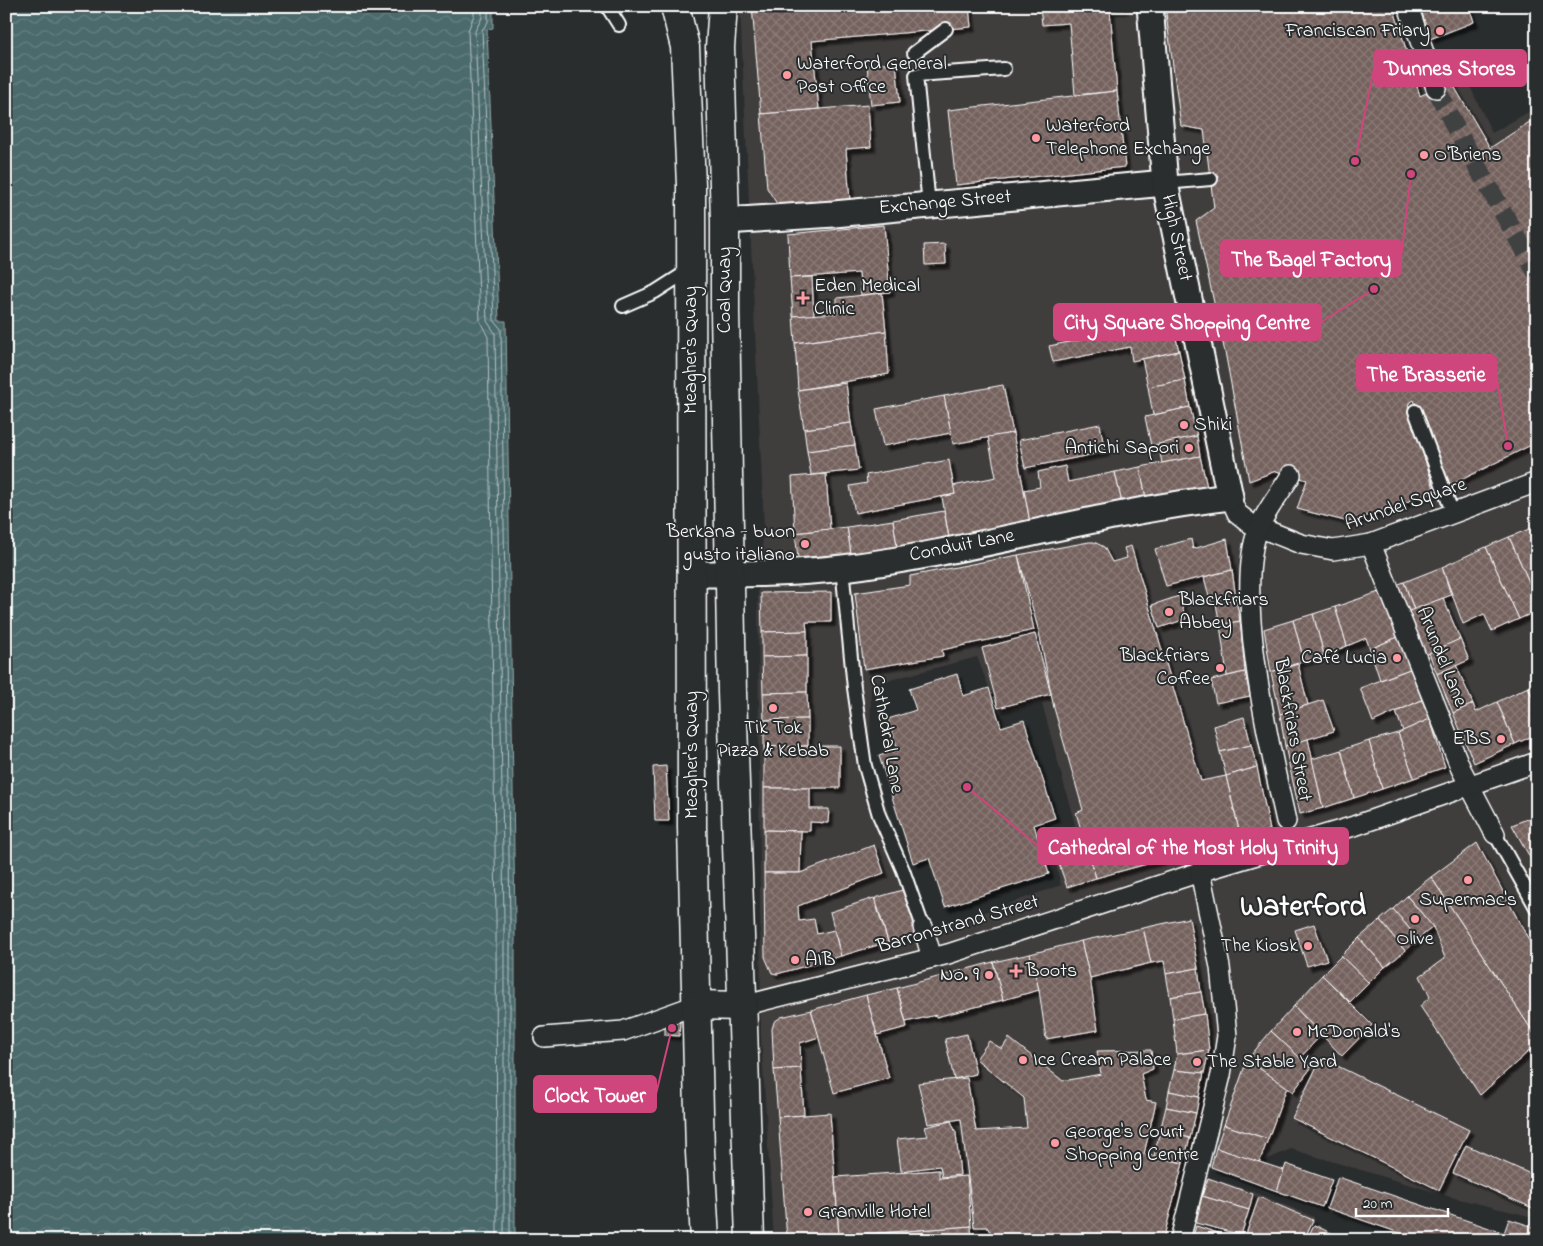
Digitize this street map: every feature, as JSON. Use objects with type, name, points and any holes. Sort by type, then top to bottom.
[{"type":"main road","name":"Coal Quay","points":[[675,6],[685,47],[687,79],[691,269]]},
{"type":"main road","name":"Coal Quay","points":[[723,6],[720,47],[725,221],[724,312],[730,574]]},
{"type":"main road","name":"Meagher's Quay","points":[[691,269],[692,827],[700,1152],[705,1240]]},
{"type":"main road","name":"Meagher's Quay","points":[[730,574],[750,1240]]},
{"type":"main road","points":[[696,1005],[742,1006]]},
{"type":"street","name":"High Street","points":[[1150,6],[1165,183],[1230,497]]},
{"type":"street","points":[[1408,6],[1436,88]]},
{"type":"street","name":"Exchange Street","points":[[725,221],[929,205],[1165,183]]},
{"type":"street","points":[[1259,528],[1291,475]]},
{"type":"street","name":"Arundel Square","points":[[1230,497],[1237,513],[1244,520],[1259,528],[1323,550],[1346,550],[1371,544],[1537,482]]},
{"type":"street","name":"Conduit Lane","points":[[692,574],[730,574],[842,568],[1157,508],[1230,497]]},
{"type":"street","name":"Blackfriars Street","points":[[1259,528],[1251,571],[1250,610],[1264,708],[1286,821]]},
{"type":"street","name":"Arundel Lane","points":[[1371,544],[1461,769],[1495,834]]},
{"type":"street","name":"Barronstrand Street","points":[[742,1006],[932,958],[1191,875],[1354,826],[1537,762]]},
{"type":"street","points":[[1180,1240],[1221,1075],[1227,1036],[1220,967],[1191,875]]},
{"type":"street","name":"Cathedral Lane","points":[[923,927],[932,958]]},
{"type":"street","points":[[544,1036],[623,1031],[696,1005]]},
{"type":"lane","points":[[607,6],[619,25]]},
{"type":"lane","points":[[914,53],[946,30]]},
{"type":"lane","points":[[929,205],[916,75],[1004,69]]},
{"type":"lane","points":[[1165,183],[1211,179]]},
{"type":"lane","points":[[623,306],[655,292],[691,269]]},
{"type":"lane","points":[[1415,411],[1453,514]]},
{"type":"lane","name":"Cathedral Lane","points":[[842,568],[854,688],[865,766],[879,815],[903,870],[923,927]]},
{"type":"lane","points":[[1495,834],[1537,910]]},
{"type":"shaded area","points":[[740,6],[1397,6],[1422,84],[1458,61],[1492,133],[1537,107],[1537,1218],[1451,1197],[1291,1149],[1259,1163],[1210,1146],[1203,1175],[1254,1192],[1314,1217],[1314,1223],[1349,1240],[774,1240],[761,1036],[758,591],[764,526]],"holes":[[[977,657],[999,713],[1042,703],[1075,825],[1049,836],[1061,885],[932,931],[899,844],[870,756],[871,685]]]},
{"type":"water","points":[[6,6],[493,6],[493,28],[487,29],[499,321],[506,321],[515,921],[515,1240],[6,1240]]},
{"type":"building","name":"Waterford General Post Office","points":[[752,6],[969,6],[971,27],[812,41],[819,109],[761,114]]},
{"type":"building","points":[[1040,6],[1124,6],[1124,9],[1110,10],[1117,91],[1075,95],[1069,23],[1042,25]]},
{"type":"building","points":[[1165,6],[1393,6],[1420,96],[1451,81],[1490,148],[1537,117],[1537,442],[1447,487],[1414,400],[1408,404],[1435,492],[1349,522],[1297,509],[1307,480],[1276,471],[1249,481],[1226,357],[1196,221],[1214,208],[1204,130],[1181,126]]},
{"type":"building","name":"Franciscan Friary","points":[[1420,6],[1469,6],[1474,22],[1430,39]]},
{"type":"building","points":[[896,63],[900,102],[871,105],[867,65]]},
{"type":"building","name":"Waterford Telephone Exchange","points":[[1117,91],[1125,167],[956,185],[948,110]]},
{"type":"building","points":[[868,105],[871,147],[846,149],[850,201],[779,207],[767,188],[761,114]]},
{"type":"building","points":[[884,225],[890,292],[861,295],[859,273],[790,278],[788,234]]},
{"type":"building","points":[[945,244],[946,264],[925,265],[924,245]]},
{"type":"building","points":[[812,277],[814,315],[793,316],[790,278]]},
{"type":"building","points":[[882,293],[886,331],[795,343],[793,316],[837,313],[837,298]]},
{"type":"building","points":[[1172,321],[1179,351],[1132,361],[1130,347],[1053,362],[1049,346]]},
{"type":"building","points":[[886,331],[889,374],[798,390],[795,343]]},
{"type":"building","points":[[1179,351],[1185,380],[1148,387],[1142,359]]},
{"type":"building","points":[[1185,380],[1190,407],[1153,415],[1148,387]]},
{"type":"building","points":[[846,383],[851,423],[804,429],[798,390]]},
{"type":"building","points":[[1003,385],[1013,433],[953,444],[944,396]]},
{"type":"building","points":[[944,396],[951,433],[883,446],[876,409]]},
{"type":"building","points":[[1190,407],[1197,436],[1151,446],[1145,417]]},
{"type":"building","points":[[851,423],[855,445],[807,451],[804,429]]},
{"type":"building","points":[[1100,424],[1105,452],[1025,468],[1019,440]]},
{"type":"building","points":[[1013,433],[1030,522],[949,538],[942,497],[955,494],[953,486],[996,477],[988,437]]},
{"type":"building","points":[[1197,436],[1200,456],[1162,463],[1158,444]]},
{"type":"building","points":[[855,445],[859,470],[811,475],[807,451]]},
{"type":"building","points":[[1200,456],[1207,487],[1146,499],[1140,467]]},
{"type":"building","points":[[949,460],[955,494],[855,513],[850,486],[867,483],[866,475]]},
{"type":"building","points":[[1065,466],[1068,482],[1115,472],[1122,503],[1030,522],[1024,490],[1040,487],[1038,472]]},
{"type":"building","points":[[1140,467],[1146,499],[1122,503],[1115,472]]},
{"type":"building","points":[[826,474],[830,529],[795,533],[792,477]]},
{"type":"building","points":[[944,511],[949,538],[897,547],[893,520]]},
{"type":"building","points":[[893,520],[897,547],[851,554],[847,527]]},
{"type":"building","points":[[1537,526],[1537,600],[1509,537]]},
{"type":"building","points":[[847,527],[851,554],[798,558],[795,533]]},
{"type":"building","points":[[1509,537],[1537,600],[1537,611],[1519,619],[1486,547]]},
{"type":"building","points":[[1191,539],[1193,549],[1227,539],[1232,570],[1166,586],[1155,549]]},
{"type":"building","points":[[1094,542],[1104,547],[1112,562],[1127,558],[1124,548],[1131,546],[1201,781],[1226,776],[1241,838],[1096,878],[1076,813],[1083,810],[1054,708],[1039,632],[1018,555]]},
{"type":"building","points":[[1486,547],[1519,619],[1492,631],[1484,614],[1463,624],[1442,567]]},
{"type":"building","points":[[1018,555],[1034,630],[942,650],[943,656],[864,669],[855,593],[910,585],[910,576]]},
{"type":"building","points":[[1442,567],[1451,595],[1414,610],[1404,582]]},
{"type":"building","points":[[1232,570],[1236,598],[1211,605],[1204,577]]},
{"type":"building","points":[[1404,582],[1414,610],[1404,613],[1394,586]]},
{"type":"building","points":[[1382,591],[1398,637],[1370,649],[1366,638],[1347,646],[1335,607]]},
{"type":"building","points":[[831,592],[831,622],[806,622],[807,631],[762,632],[761,593]]},
{"type":"building","name":"Blackfriars Abbey","points":[[1179,596],[1186,619],[1159,628],[1152,605]]},
{"type":"building","points":[[1236,598],[1240,621],[1220,625],[1216,604]]},
{"type":"building","points":[[1443,598],[1460,639],[1421,657],[1404,613]]},
{"type":"building","points":[[1335,607],[1347,646],[1324,655],[1313,614]]},
{"type":"building","points":[[1313,614],[1324,655],[1304,661],[1293,620]]},
{"type":"building","points":[[1293,620],[1304,661],[1271,672],[1264,629]]},
{"type":"building","points":[[1240,621],[1245,672],[1227,676],[1220,625]]},
{"type":"building","points":[[807,631],[807,656],[762,657],[762,632]]},
{"type":"building","points":[[1035,634],[1051,694],[998,708],[982,648]]},
{"type":"building","points":[[1398,637],[1410,669],[1380,680],[1370,649]]},
{"type":"building","points":[[1460,639],[1469,660],[1437,674],[1429,653]]},
{"type":"building","points":[[807,656],[807,692],[763,693],[762,657]]},
{"type":"building","points":[[1298,664],[1308,705],[1280,714],[1271,672]]},
{"type":"building","points":[[1456,665],[1473,704],[1453,713],[1437,674]]},
{"type":"building","points":[[1410,669],[1422,700],[1373,722],[1360,688]]},
{"type":"building","points":[[1245,672],[1250,696],[1216,703],[1211,680]]},
{"type":"building","points":[[957,674],[963,696],[989,688],[1001,727],[1024,720],[1055,818],[1034,825],[1049,874],[945,907],[929,858],[913,863],[879,756],[898,750],[888,719],[916,710],[909,689]]},
{"type":"building","points":[[1537,683],[1537,706],[1528,687]]},
{"type":"building","points":[[1528,687],[1537,706],[1537,734],[1515,744],[1497,702]]},
{"type":"building","points":[[807,692],[808,719],[764,720],[763,693]]},
{"type":"building","points":[[1323,700],[1334,731],[1285,746],[1280,714]]},
{"type":"building","points":[[1422,700],[1430,719],[1403,731],[1396,712]]},
{"type":"building","points":[[1497,702],[1515,744],[1474,763],[1453,713],[1473,704],[1476,712]]},
{"type":"building","points":[[1244,717],[1251,745],[1220,752],[1214,726]]},
{"type":"building","points":[[808,719],[808,746],[764,747],[764,720]]},
{"type":"building","points":[[1430,719],[1445,767],[1414,778],[1398,733]]},
{"type":"building","points":[[1398,733],[1414,778],[1382,789],[1369,741]]},
{"type":"building","points":[[1308,739],[1323,808],[1300,814],[1285,746]]},
{"type":"building","points":[[1369,741],[1382,789],[1354,798],[1341,750]]},
{"type":"building","points":[[1251,745],[1257,767],[1226,776],[1220,752]]},
{"type":"building","points":[[840,746],[840,788],[764,788],[764,747]]},
{"type":"building","points":[[1341,750],[1354,798],[1323,808],[1312,759]]},
{"type":"building","points":[[666,766],[669,821],[655,821],[653,767]]},
{"type":"building","points":[[1257,767],[1270,830],[1241,838],[1226,776]]},
{"type":"building","points":[[764,788],[810,788],[810,809],[829,809],[828,823],[810,822],[810,831],[764,830]]},
{"type":"building","points":[[1537,815],[1537,870],[1512,825]]},
{"type":"building","points":[[764,830],[801,831],[800,873],[764,873]]},
{"type":"building","points":[[1082,831],[1096,878],[1067,887],[1054,850],[1058,838]]},
{"type":"building","points":[[1477,843],[1537,955],[1537,1038],[1431,877]]},
{"type":"building","points":[[874,845],[884,873],[798,906],[799,921],[814,919],[817,934],[834,930],[841,956],[777,974],[772,973],[765,957],[764,873],[800,873]]},
{"type":"building","points":[[1431,877],[1537,1038],[1537,1044],[1480,1095],[1420,1006],[1430,997],[1420,976],[1445,958],[1433,927],[1407,896]]},
{"type":"building","points":[[906,889],[920,933],[888,942],[875,898]]},
{"type":"building","points":[[1407,896],[1433,927],[1418,939],[1393,909]]},
{"type":"building","points":[[874,898],[888,942],[841,956],[830,912]]},
{"type":"building","points":[[1393,909],[1418,939],[1405,951],[1380,920]]},
{"type":"building","points":[[1189,918],[1198,968],[1166,974],[1164,961],[1151,963],[1143,928]]},
{"type":"building","points":[[1380,920],[1405,951],[1385,967],[1359,938]]},
{"type":"building","points":[[1314,924],[1327,960],[1307,966],[1295,930]]},
{"type":"building","points":[[1143,928],[1151,963],[1090,978],[1081,941]]},
{"type":"building","points":[[1359,938],[1385,967],[1369,983],[1341,956]]},
{"type":"building","points":[[1081,941],[1090,978],[1098,1030],[1046,1039],[1039,990],[1030,954]]},
{"type":"building","points":[[1030,954],[1039,990],[1003,1000],[993,962]]},
{"type":"building","points":[[1341,956],[1369,983],[1350,1002],[1322,975]]},
{"type":"building","points":[[993,962],[1003,1000],[936,1017],[936,1015],[906,1022],[897,988]]},
{"type":"building","points":[[1198,968],[1201,992],[1170,997],[1166,974]]},
{"type":"building","points":[[1322,975],[1372,1025],[1342,1056],[1294,1006]]},
{"type":"building","points":[[897,988],[907,1027],[877,1035],[866,995]]},
{"type":"building","points":[[1201,992],[1205,1014],[1173,1019],[1170,997]]},
{"type":"building","points":[[866,995],[889,1078],[834,1093],[811,1010]]},
{"type":"building","points":[[1294,1006],[1321,1035],[1300,1058],[1271,1031]]},
{"type":"building","points":[[811,1010],[819,1037],[800,1043],[801,1068],[774,1070],[772,1029],[774,1022],[781,1017]]},
{"type":"building","points":[[1205,1014],[1209,1050],[1177,1054],[1173,1019]]},
{"type":"building","points":[[665,1021],[680,1022],[679,1036],[665,1035]]},
{"type":"building","points":[[1271,1031],[1311,1068],[1293,1092],[1247,1060]]},
{"type":"building","points":[[967,1034],[976,1074],[954,1079],[945,1039]]},
{"type":"building","name":"George's Court Shopping Centre","points":[[1009,1038],[1063,1081],[1101,1074],[1097,1051],[1151,1050],[1153,1069],[1141,1074],[1146,1100],[1156,1102],[1144,1154],[1183,1163],[1163,1240],[995,1240],[987,1227],[974,1227],[961,1119],[928,1124],[918,1083],[967,1078],[976,1131],[1027,1128],[1024,1098],[976,1059],[989,1041],[1002,1049]]},
{"type":"building","points":[[1209,1050],[1204,1073],[1174,1070],[1177,1054]]},
{"type":"building","points":[[1321,1058],[1469,1130],[1439,1190],[1292,1118]]},
{"type":"building","points":[[1247,1060],[1287,1087],[1268,1139],[1224,1125]]},
{"type":"building","points":[[801,1068],[804,1115],[778,1117],[774,1070]]},
{"type":"building","points":[[1174,1070],[1204,1073],[1199,1097],[1169,1091]]},
{"type":"building","points":[[1169,1091],[1199,1097],[1196,1113],[1166,1107]]},
{"type":"building","points":[[1166,1107],[1196,1113],[1190,1138],[1160,1131]]},
{"type":"building","points":[[830,1113],[839,1236],[971,1226],[972,1240],[787,1240],[778,1117]]},
{"type":"building","points":[[951,1121],[956,1133],[960,1175],[942,1177],[940,1166],[901,1171],[897,1139],[928,1136],[925,1127]]},
{"type":"building","points":[[1224,1125],[1268,1139],[1259,1163],[1216,1148]]},
{"type":"building","points":[[1160,1131],[1190,1138],[1183,1163],[1154,1156]]},
{"type":"building","points":[[1466,1145],[1537,1177],[1537,1210],[1453,1173]]},
{"type":"building","points":[[1216,1148],[1284,1170],[1277,1191],[1211,1167]]},
{"type":"building","points":[[1286,1164],[1332,1180],[1322,1207],[1277,1191]]},
{"type":"building","points":[[939,1170],[939,1178],[967,1176],[971,1226],[839,1236],[835,1177]]},
{"type":"building","points":[[1338,1177],[1504,1233],[1509,1219],[1537,1228],[1537,1237],[1536,1240],[1420,1240],[1327,1208]]},
{"type":"building","points":[[1208,1178],[1253,1194],[1249,1210],[1202,1196]]},
{"type":"building","points":[[1202,1196],[1249,1210],[1241,1235],[1196,1223]]},
{"type":"building","points":[[1259,1197],[1313,1220],[1304,1240],[1262,1240],[1246,1234]]},
{"type":"building","points":[[1314,1225],[1345,1240],[1306,1240]]},
{"type":"building","points":[[1196,1226],[1240,1240],[1192,1240]]},
{"type":"tunnel","points":[[1436,88],[1456,129],[1537,273]]},
{"type":"place","name":"Franciscan Friary","points":[[1440,31]]},
{"type":"place","name":"Waterford General Post Office","points":[[787,75]]},
{"type":"place","name":"Waterford Telephone Exchange","points":[[1036,138]]},
{"type":"place","name":"O'Briens","points":[[1424,155]]},
{"type":"place","name":"Dunnes Stores","points":[[1355,161]]},
{"type":"place","name":"The Bagel Factory","points":[[1411,174]]},
{"type":"place","name":"City Square Shopping Centre","points":[[1374,289]]},
{"type":"place","name":"Eden Medical Clinic","points":[[803,298]]},
{"type":"place","name":"Shiki","points":[[1184,425]]},
{"type":"place","name":"The Brasserie","points":[[1508,446]]},
{"type":"place","name":"Antichi Sapori","points":[[1189,448]]},
{"type":"place","name":"Berkana - buon gusto italiano","points":[[805,544]]},
{"type":"place","name":"Blackfriars Abbey","points":[[1169,612]]},
{"type":"place","name":"Café Lucia","points":[[1397,658]]},
{"type":"place","name":"Blackfriars Coffee","points":[[1220,668]]},
{"type":"place","name":"Tik Tok Pizza & Kebab","points":[[773,708]]},
{"type":"place","name":"EBS","points":[[1501,739]]},
{"type":"place","name":"Cathedral of the Most Holy Trinity","points":[[967,787]]},
{"type":"place","name":"Supermac's","points":[[1468,880]]},
{"type":"place","name":"Olive","points":[[1415,919]]},
{"type":"place","name":"The Kiosk","points":[[1308,946]]},
{"type":"place","name":"AIB","points":[[795,960]]},
{"type":"place","name":"Boots","points":[[1016,971]]},
{"type":"place","name":"No. 9","points":[[989,975]]},
{"type":"place","name":"Clock Tower","points":[[672,1028]]},
{"type":"place","name":"McDonald's","points":[[1297,1032]]},
{"type":"place","name":"Ice Cream Palace","points":[[1023,1060]]},
{"type":"place","name":"The Stable Yard","points":[[1197,1062]]},
{"type":"place","name":"George's Court Shopping Centre","points":[[1055,1143]]},
{"type":"place","name":"Granville Hotel","points":[[808,1212]]},
{"type":"district","name":"Waterford","points":[[1303,908]]}]
